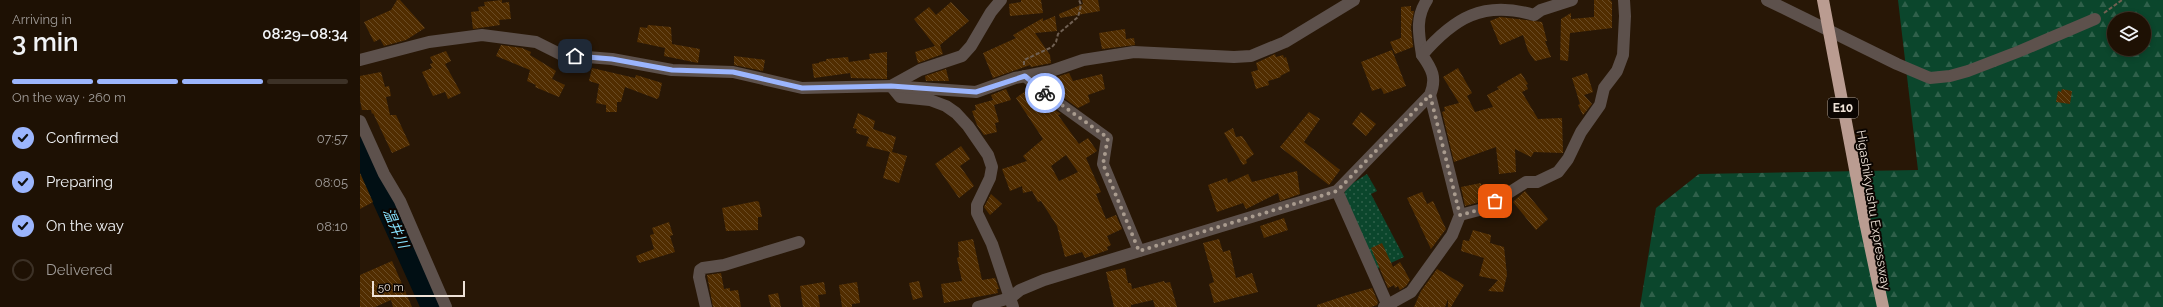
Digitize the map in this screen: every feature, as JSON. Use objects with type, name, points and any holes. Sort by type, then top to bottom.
[{"type":"highway","name":"Higashikyushu Expressway","points":[[1823,0],[1864,217],[1875,303]]},
{"type":"highway","points":[[1864,217],[1883,307]]},
{"type":"street","points":[[891,86],[920,70],[962,56],[991,12],[1001,0]]},
{"type":"street","points":[[360,60],[429,42],[482,35],[536,42],[562,55],[612,59],[672,70],[733,72],[802,88],[891,86],[976,92],[1025,76],[1052,71],[1083,60],[1134,52],[1234,57],[1251,56],[1286,42],[1354,0]]},
{"type":"street","points":[[978,307],[1012,302],[1020,290],[1044,280],[1337,191],[1430,95],[1434,84],[1433,71],[1422,55],[1418,29],[1421,11],[1427,0]]},
{"type":"street","points":[[1422,55],[1437,38],[1461,18],[1488,8],[1504,7],[1522,10],[1534,15],[1557,2],[1572,0]]},
{"type":"street","points":[[1460,215],[1483,209],[1526,182],[1537,182],[1558,172],[1563,166],[1581,132],[1600,105],[1604,88],[1617,71],[1623,55],[1625,16],[1624,0]]},
{"type":"street","points":[[1767,0],[1897,64],[1930,78],[1950,76],[1968,71],[2020,52],[2094,19]]},
{"type":"street","points":[[1025,76],[1046,94],[1108,138],[1103,164],[1139,251]]},
{"type":"street","points":[[891,86],[900,97],[930,100],[956,113],[968,126],[988,155],[992,167],[990,178],[977,205],[977,213],[992,244],[1012,302]]},
{"type":"street","points":[[1337,191],[1387,306],[1411,292],[1452,235],[1460,215],[1430,95]]},
{"type":"street","points":[[360,121],[384,174],[400,201],[446,307]]},
{"type":"street","points":[[706,307],[699,277],[700,270],[703,268],[724,265],[799,242]]},
{"type":"path","points":[[1025,76],[1024,60],[1052,47],[1056,42],[1058,34],[1078,17],[1081,5],[1079,0]]},
{"type":"path","points":[[2094,19],[2122,0]]},
{"type":"green space","points":[[1898,0],[2163,0],[2163,307],[1640,307],[1656,208],[1699,174],[1918,170]]},
{"type":"green space","points":[[1367,174],[1377,191],[1371,194],[1404,257],[1375,270],[1344,197],[1345,188]]},
{"type":"building","points":[[397,0],[400,0],[425,28],[406,40],[384,46],[380,39],[374,42],[364,22],[391,10]]},
{"type":"building","points":[[502,0],[502,3],[509,2],[511,19],[499,20],[500,25],[473,29],[471,12],[479,11],[478,7],[485,6],[484,2]]},
{"type":"building","points":[[1021,0],[1041,0],[1043,13],[1010,16],[1009,4],[1021,2]]},
{"type":"building","points":[[1082,0],[1098,0],[1100,11],[1060,18],[1059,14],[1083,4]]},
{"type":"building","points":[[1594,0],[1610,0],[1612,2],[1612,28],[1570,33],[1568,61],[1560,60],[1561,19],[1571,13],[1571,19],[1594,17]]},
{"type":"building","points":[[951,2],[969,21],[940,45],[943,54],[918,63],[915,52],[935,46],[914,19],[929,7],[936,15]]},
{"type":"building","points":[[1411,6],[1411,11],[1414,11],[1411,27],[1413,47],[1395,54],[1390,42],[1401,38],[1401,7]]},
{"type":"building","points":[[1055,16],[1057,31],[1035,33],[1050,55],[1051,63],[1031,67],[1030,65],[993,78],[983,53],[1016,38],[1013,35],[1043,18],[1043,21]]},
{"type":"building","points":[[1500,17],[1542,22],[1547,41],[1545,41],[1551,57],[1535,61],[1528,51],[1523,35],[1500,45],[1490,21]]},
{"type":"building","points":[[648,25],[671,27],[672,44],[700,49],[698,63],[664,56],[665,48],[637,42],[640,27],[647,28]]},
{"type":"building","points":[[1125,29],[1126,39],[1134,38],[1135,45],[1102,49],[1099,33]]},
{"type":"building","points":[[501,45],[522,48],[531,52],[530,55],[556,71],[552,79],[565,85],[559,97],[535,87],[536,85],[527,81],[530,70],[496,56]]},
{"type":"building","points":[[1392,50],[1406,86],[1384,94],[1381,88],[1372,91],[1361,62]]},
{"type":"building","points":[[446,51],[451,61],[445,64],[461,93],[448,99],[445,92],[433,96],[422,72],[432,68],[430,64],[433,63],[430,57]]},
{"type":"building","points":[[887,52],[887,79],[851,78],[850,73],[814,78],[812,64],[826,61],[826,59],[848,57],[849,62],[870,59],[869,54]]},
{"type":"building","points":[[1275,54],[1276,57],[1283,55],[1284,58],[1286,57],[1290,71],[1280,76],[1281,77],[1268,81],[1269,85],[1256,89],[1251,72],[1258,70],[1256,63]]},
{"type":"building","points":[[734,56],[765,60],[763,71],[734,65]]},
{"type":"building","points":[[592,68],[635,78],[636,75],[662,83],[659,97],[657,99],[625,87],[621,102],[617,102],[617,112],[606,112],[606,105],[596,103],[599,84],[589,81]]},
{"type":"building","points":[[1458,68],[1472,93],[1467,96],[1475,112],[1493,107],[1487,95],[1499,89],[1497,87],[1521,73],[1528,84],[1526,85],[1528,89],[1522,92],[1538,119],[1562,118],[1563,153],[1534,152],[1531,157],[1515,149],[1516,172],[1499,174],[1496,147],[1454,162],[1442,112],[1445,111],[1444,107],[1459,103],[1443,77]]},
{"type":"building","points":[[946,69],[949,81],[926,81],[925,76]]},
{"type":"building","points":[[381,72],[385,87],[389,86],[391,96],[386,97],[390,115],[396,115],[410,145],[392,153],[373,113],[372,114],[371,110],[362,110],[360,100],[360,76]]},
{"type":"building","points":[[1069,73],[1073,81],[1102,74],[1105,89],[1088,95],[1090,102],[1078,108],[1054,91],[1050,79]]},
{"type":"building","points":[[1587,73],[1593,92],[1584,95],[1592,104],[1583,115],[1578,105],[1580,104],[1572,78]]},
{"type":"building","points":[[1006,89],[1011,100],[994,105],[999,122],[995,123],[997,132],[984,135],[977,125],[972,111],[976,110],[975,105],[993,100],[991,95]]},
{"type":"building","points":[[2062,89],[2072,91],[2070,104],[2056,102],[2058,91],[2061,92]]},
{"type":"building","points":[[1027,90],[1040,106],[1045,103],[1061,114],[1058,115],[1079,144],[1088,138],[1097,151],[1086,158],[1101,192],[1096,194],[1106,219],[1116,215],[1122,229],[1107,236],[1111,245],[1107,247],[1108,250],[1085,258],[1082,252],[1065,257],[1057,226],[1041,201],[1038,202],[1032,191],[1023,193],[1022,186],[1010,191],[1002,169],[1027,161],[1023,156],[1043,139],[1016,98]],"holes":[[[1066,155],[1078,172],[1059,181],[1051,166]]]},
{"type":"building","points":[[1309,112],[1320,119],[1304,142],[1340,170],[1329,185],[1280,147]]},
{"type":"building","points":[[1361,112],[1376,124],[1366,136],[1352,124]]},
{"type":"building","points":[[858,113],[875,121],[873,129],[896,137],[892,152],[907,156],[899,183],[883,178],[890,152],[866,146],[869,137],[856,133],[857,129],[853,128]]},
{"type":"building","points":[[1233,128],[1236,137],[1242,136],[1254,154],[1246,160],[1247,163],[1243,165],[1224,133]]},
{"type":"building","points":[[961,146],[970,159],[960,166],[974,186],[959,198],[935,164]]},
{"type":"building","points":[[1297,171],[1300,194],[1280,201],[1278,193],[1246,209],[1243,203],[1217,212],[1208,185],[1227,178],[1228,183],[1248,174],[1252,182]]},
{"type":"building","points":[[360,173],[373,202],[360,209]]},
{"type":"building","points":[[1481,183],[1482,189],[1489,188],[1491,195],[1480,202],[1465,206],[1461,187]]},
{"type":"building","points":[[1525,191],[1548,219],[1536,230],[1513,202]]},
{"type":"building","points":[[1422,192],[1427,204],[1433,201],[1446,229],[1431,249],[1407,198]]},
{"type":"building","points":[[991,194],[1002,204],[990,215],[984,207]]},
{"type":"building","points":[[757,201],[759,202],[762,217],[758,217],[758,230],[726,231],[722,208]]},
{"type":"building","points":[[1284,218],[1288,230],[1264,238],[1260,226]]},
{"type":"building","points":[[669,222],[673,235],[670,236],[675,252],[639,263],[636,256],[654,249],[650,235],[654,234],[652,228]]},
{"type":"building","points":[[1473,230],[1491,235],[1490,243],[1504,247],[1507,275],[1503,292],[1488,291],[1498,280],[1479,276],[1484,258],[1461,251],[1463,240],[1469,241]]},
{"type":"building","points":[[973,239],[982,280],[995,278],[999,289],[997,289],[998,293],[944,303],[941,284],[962,281],[957,258],[959,257],[958,242]]},
{"type":"building","points":[[1219,239],[1223,252],[1230,250],[1236,278],[1252,273],[1258,292],[1214,303],[1209,284],[1214,282],[1203,243]]},
{"type":"building","points":[[1382,243],[1393,267],[1400,262],[1410,280],[1406,286],[1400,290],[1398,286],[1395,288],[1394,285],[1388,288],[1371,248]]},
{"type":"building","points":[[392,261],[412,307],[393,307],[391,300],[375,307],[360,307],[360,275]]},
{"type":"building","points":[[1125,268],[1128,283],[1131,283],[1132,289],[1164,281],[1165,283],[1170,282],[1177,307],[1155,307],[1153,300],[1131,305],[1131,307],[1114,307],[1106,272]]},
{"type":"building","points":[[1437,269],[1464,285],[1451,307],[1448,307],[1448,299],[1445,307],[1414,307],[1421,291]]},
{"type":"building","points":[[721,273],[724,289],[730,288],[730,291],[738,290],[741,307],[713,307],[707,275]]},
{"type":"building","points":[[919,281],[923,297],[913,300],[909,283]]},
{"type":"building","points":[[824,282],[826,294],[818,295],[820,307],[803,307],[800,286]]},
{"type":"building","points":[[857,282],[860,303],[852,304],[852,307],[842,307],[839,285]]},
{"type":"building","points":[[1372,288],[1378,302],[1377,305],[1371,307],[1317,307],[1317,305]]},
{"type":"building","points":[[778,293],[781,307],[771,307],[768,295]]},
{"type":"waterway","name":"温井川","points":[[360,148],[432,307]]},
{"type":"way so far","points":[[1045,93],[1108,138],[1103,164],[1139,251],[1337,191],[1394,130],[1430,95],[1460,215],[1483,209],[1495,201]]},
{"type":"route","points":[[575,56],[612,59],[672,70],[733,72],[802,88],[865,88],[891,86],[976,92],[1015,78],[1025,76],[1045,93]]}]
